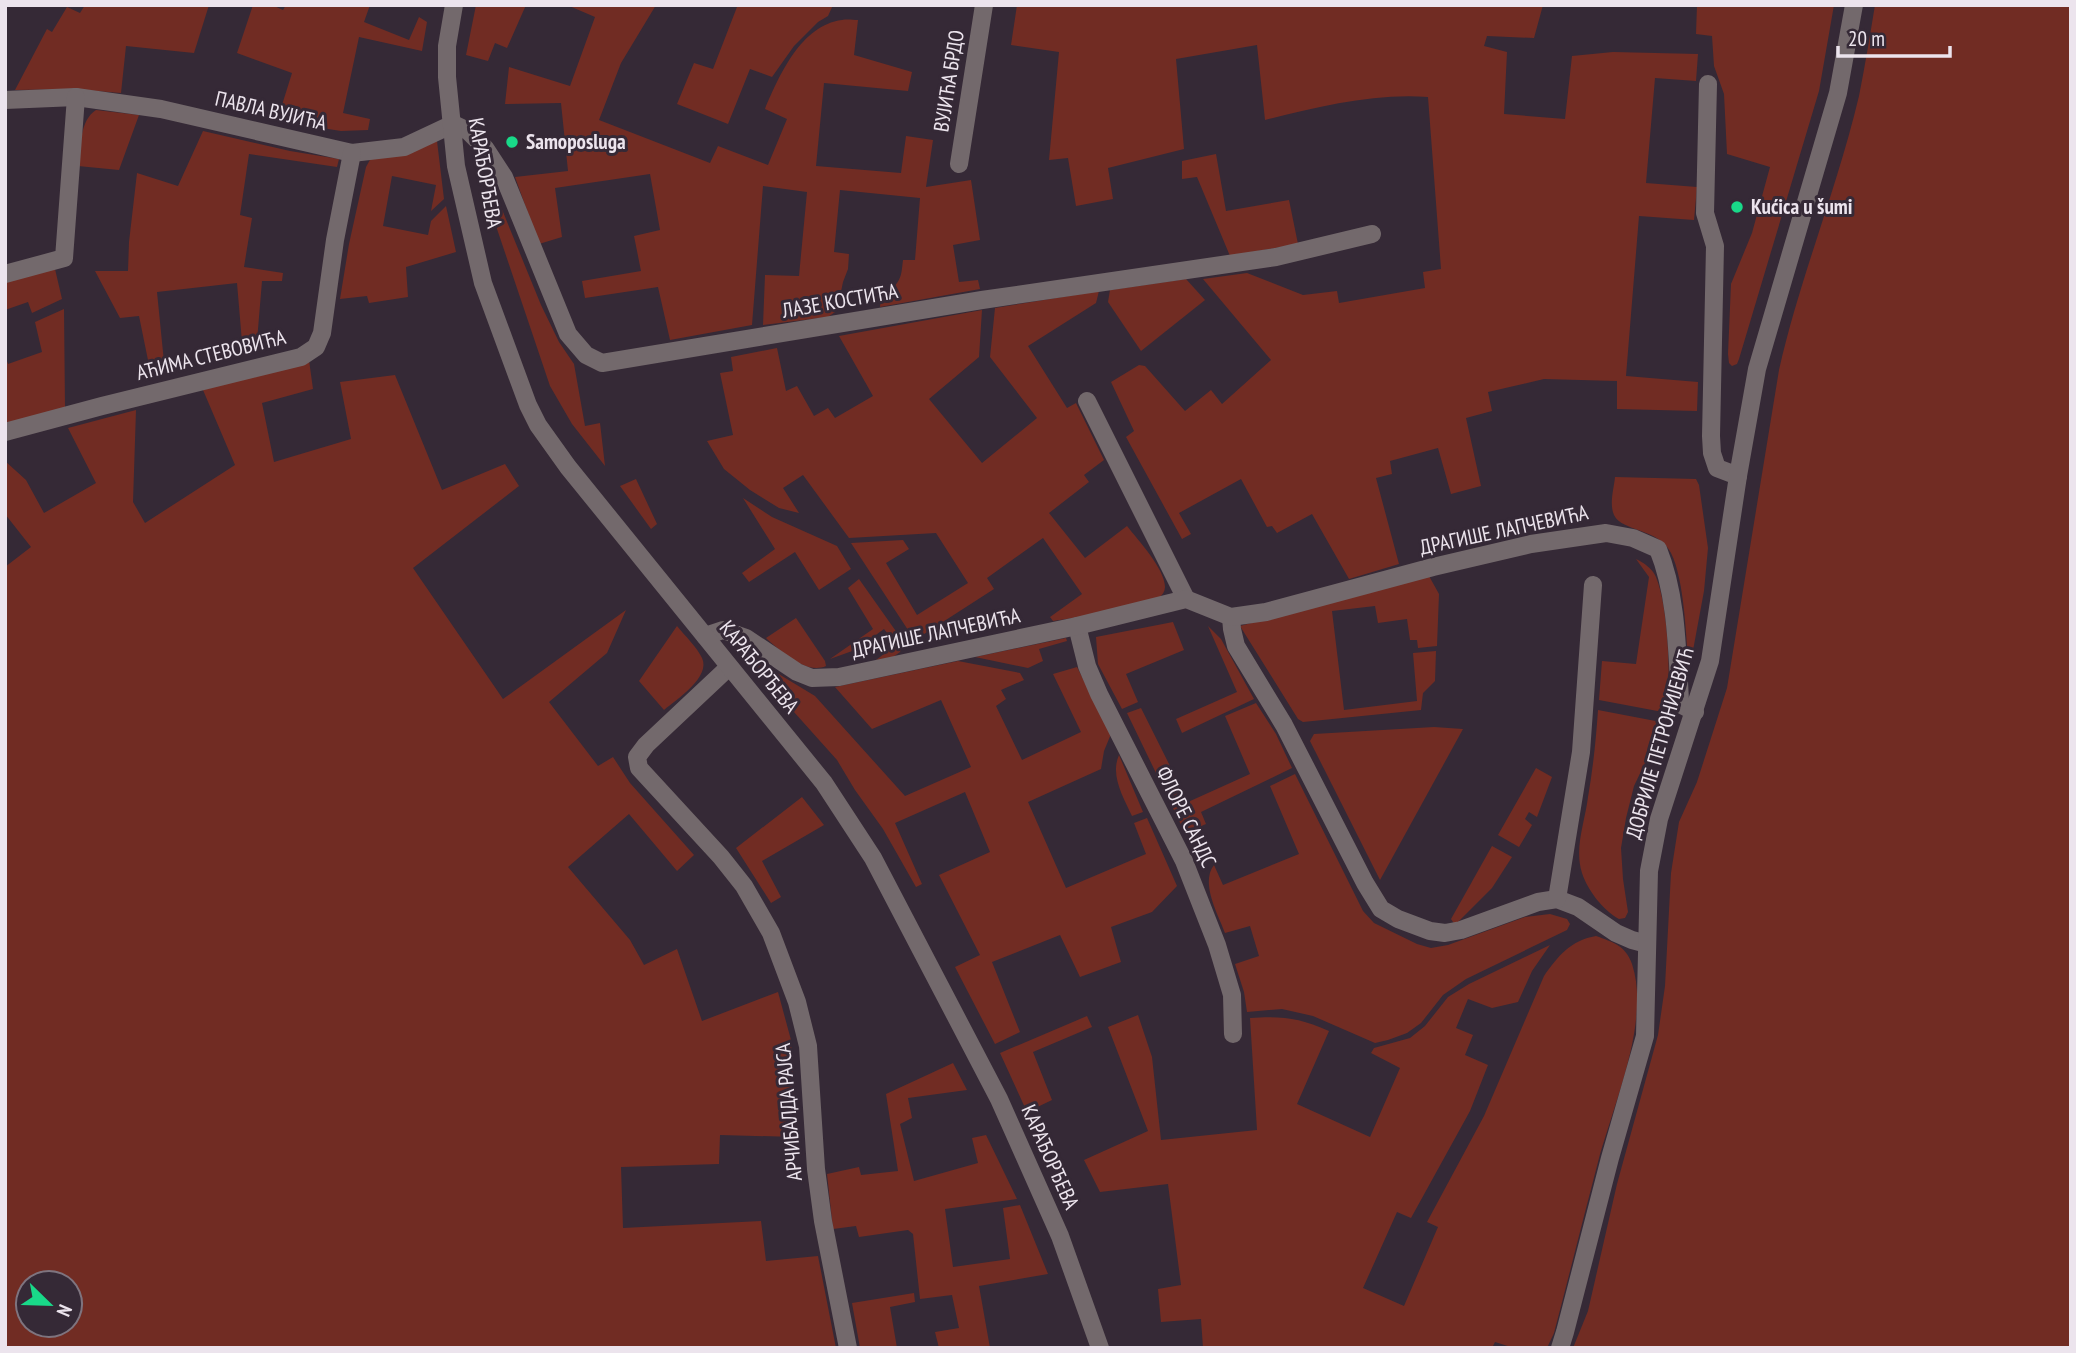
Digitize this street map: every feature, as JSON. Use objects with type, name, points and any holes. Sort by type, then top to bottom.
[{"type":"street","name":"КАРАЂОРЂЕВА","points":[[454,5],[447,46],[447,77],[456,166],[483,283],[528,405],[538,425],[568,467],[824,783],[873,858],[999,1099],[1060,1236],[1100,1348]]},
{"type":"street","name":"ВУЈИЋА БРДО","points":[[959,164],[984,5]]},
{"type":"street","name":"ДОБРИЛЕ ПЕТРОНИЈЕВИЋ","points":[[1559,1348],[1645,1036],[1649,871],[1659,819],[1710,661],[1757,369],[1838,93],[1854,5]]},
{"type":"street","points":[[1708,83],[1705,213],[1715,246],[1712,453],[1717,468],[1738,476]]},
{"type":"street","name":"ПАВЛА ВУЈИЋА","points":[[5,100],[76,97],[161,109],[352,153],[404,147],[453,124]]},
{"type":"street","points":[[5,274],[64,258],[76,97]]},
{"type":"street","name":"ЛАЗЕ КОСТИЋА","points":[[453,124],[468,131],[485,148],[504,177],[568,334],[586,355],[602,363],[995,298],[1276,257],[1372,234]]},
{"type":"street","name":"АЋИМА СТЕВОВИЋА","points":[[5,432],[301,357],[316,347],[322,333],[335,240],[352,153]]},
{"type":"street","points":[[1087,401],[1186,599]]},
{"type":"street","name":"ДРАГИШЕ ЛАПЧЕВИЋА","points":[[705,636],[723,630],[746,638],[797,672],[812,678],[839,677],[1077,626],[1186,599],[1231,617],[1266,612],[1531,544],[1606,533],[1633,538],[1658,550],[1666,570],[1674,616],[1680,700],[1682,705],[1695,712]]},
{"type":"street","points":[[1557,900],[1581,752],[1593,585]]},
{"type":"street","points":[[1231,617],[1236,646],[1284,725],[1381,909],[1420,928],[1445,933],[1461,930],[1538,902],[1557,900],[1578,907],[1616,933],[1647,944]]},
{"type":"street","name":"ФЛОРЕ САНДС","points":[[1077,626],[1091,675],[1184,861],[1217,945],[1232,995],[1233,1034]]},
{"type":"street","name":"АРЧИБАЛДА РАЈСА","points":[[729,667],[646,745],[637,757],[639,768],[744,886],[771,933],[797,1002],[808,1046],[816,1169],[823,1221],[848,1348]]},
{"type":"shaded area","points":[[85,5],[209,5],[194,53],[126,46],[121,93],[72,89],[15,90],[47,29],[52,32],[67,7],[80,13]]},
{"type":"shaded area","points":[[253,5],[272,5],[283,10],[286,5],[370,5],[364,22],[409,40],[419,17],[427,22],[422,51],[359,37],[343,113],[370,119],[368,130],[341,131],[277,121],[292,73],[237,53]]},
{"type":"shaded area","points":[[476,5],[526,5],[507,48],[495,43],[488,61],[466,55]]},
{"type":"shaded area","points":[[567,5],[656,5],[621,63],[599,120],[710,163],[718,146],[768,165],[787,119],[765,109],[793,54],[815,31],[827,24],[858,20],[854,55],[912,72],[908,91],[824,83],[816,166],[901,173],[906,136],[933,140],[926,187],[971,180],[980,240],[953,245],[959,282],[978,280],[980,289],[880,307],[884,295],[899,281],[903,260],[915,260],[920,198],[840,190],[834,252],[849,254],[848,269],[835,312],[828,317],[763,325],[765,275],[799,276],[807,192],[763,186],[752,325],[670,340],[658,287],[585,298],[582,281],[641,271],[634,236],[660,230],[650,174],[555,188],[562,237],[539,244],[515,177],[568,171],[561,103],[505,104],[509,67],[570,86],[595,17]]},
{"type":"shaded area","points":[[734,5],[833,5],[828,16],[818,22],[794,46],[772,77],[750,69],[728,124],[677,104],[694,63],[713,69],[737,7]]},
{"type":"shaded area","points":[[1017,5],[1543,5],[1534,38],[1487,36],[1484,46],[1507,52],[1504,114],[1565,119],[1572,56],[1613,52],[1698,54],[1696,81],[1655,78],[1646,183],[1697,187],[1694,220],[1639,216],[1626,376],[1698,382],[1697,411],[1617,409],[1617,381],[1544,379],[1488,392],[1492,411],[1466,418],[1481,486],[1451,494],[1438,448],[1390,461],[1392,474],[1376,478],[1399,564],[1349,579],[1312,514],[1277,533],[1272,526],[1267,527],[1241,479],[1179,513],[1191,534],[1182,539],[1126,437],[1134,431],[1111,382],[1139,365],[1145,366],[1185,411],[1211,390],[1222,404],[1271,360],[1203,279],[1247,273],[1303,295],[1337,291],[1339,303],[1425,288],[1423,272],[1441,269],[1428,97],[1366,99],[1265,120],[1257,45],[1176,59],[1184,149],[1108,168],[1113,199],[1076,206],[1068,158],[1049,160],[1059,52],[1011,45]]},
{"type":"shaded area","points":[[1697,5],[1834,5],[1819,91],[1739,359],[1737,364],[1732,366],[1728,354],[1731,284],[1752,233],[1770,167],[1727,154],[1724,94],[1714,66],[1712,36],[1696,34]]},
{"type":"shaded area","points":[[1875,5],[2071,5],[2071,1348],[1573,1348],[1588,1311],[1617,1184],[1658,1035],[1665,986],[1671,873],[1679,822],[1697,782],[1727,688],[1779,370],[1797,301],[1850,131]]},
{"type":"shaded area","points":[[96,110],[139,115],[119,170],[78,166],[86,121]]},
{"type":"shaded area","points":[[203,131],[339,159],[337,167],[249,154],[240,215],[252,218],[244,267],[283,273],[282,281],[262,281],[257,341],[242,342],[237,283],[157,292],[164,362],[149,365],[139,316],[120,318],[95,271],[128,271],[137,173],[178,186]]},
{"type":"shaded area","points":[[437,141],[444,199],[431,211],[436,185],[392,176],[383,226],[428,235],[431,221],[446,206],[456,252],[406,267],[408,297],[369,303],[367,296],[340,299],[349,244],[366,167],[371,158]]},
{"type":"shaded area","points":[[1216,154],[1226,211],[1289,200],[1298,244],[1230,256],[1197,177],[1182,179],[1182,161]]},
{"type":"shaded area","points":[[487,180],[501,207],[541,305],[559,342],[574,364],[585,426],[600,423],[605,466],[572,424],[550,386],[496,226]]},
{"type":"shaded area","points":[[55,269],[62,299],[32,313],[28,302],[5,310],[5,280]]},
{"type":"shaded area","points":[[1186,279],[1205,300],[1141,351],[1108,302],[1110,290]]},
{"type":"shaded area","points":[[1099,291],[1096,303],[1028,346],[1067,408],[1076,403],[1104,460],[1084,475],[1089,482],[1049,513],[1085,558],[1127,526],[1150,555],[1164,580],[1163,593],[1149,603],[1053,621],[1050,617],[1082,594],[1043,538],[987,578],[994,589],[921,636],[908,630],[851,543],[903,540],[909,549],[886,563],[917,615],[968,583],[936,533],[849,538],[803,475],[783,488],[799,513],[779,508],[724,469],[707,441],[733,435],[720,373],[733,371],[731,357],[777,348],[786,391],[797,386],[814,416],[828,408],[835,418],[873,396],[839,336],[982,310],[979,357],[929,399],[982,463],[1037,418],[990,357],[995,308]]},
{"type":"shaded area","points":[[64,309],[65,408],[5,424],[5,355],[8,364],[42,352],[35,322]]},
{"type":"shaded area","points":[[309,360],[313,389],[262,403],[274,462],[351,439],[340,382],[395,375],[442,490],[505,464],[519,486],[413,568],[503,699],[626,610],[607,653],[549,702],[598,766],[613,757],[630,783],[694,855],[677,871],[629,814],[568,867],[630,940],[644,965],[677,949],[702,1021],[778,992],[791,1040],[796,1137],[720,1135],[719,1164],[621,1167],[623,1228],[761,1221],[766,1261],[818,1256],[836,1348],[5,1348],[5,567],[31,547],[5,514],[5,461],[26,480],[44,513],[96,483],[68,428],[136,410],[133,502],[145,523],[235,465],[203,390]]},
{"type":"shaded area","points":[[1615,477],[1696,479],[1699,485],[1708,548],[1704,591],[1689,672],[1684,611],[1676,565],[1671,553],[1658,539],[1625,525],[1614,515],[1612,501]]},
{"type":"shaded area","points":[[636,479],[657,524],[651,529],[620,486]]},
{"type":"shaded area","points":[[743,498],[772,517],[837,546],[851,569],[819,590],[795,552],[749,582],[742,573],[775,549]]},
{"type":"shaded area","points":[[1636,559],[1645,564],[1656,577],[1664,607],[1668,644],[1668,713],[1599,700],[1602,661],[1636,664],[1649,577]]},
{"type":"shaded area","points":[[1429,576],[1439,594],[1437,646],[1418,648],[1417,640],[1410,640],[1407,619],[1378,623],[1375,606],[1332,611],[1344,710],[1417,701],[1413,653],[1436,651],[1435,681],[1423,693],[1421,710],[1303,722],[1298,719],[1240,626]]},
{"type":"shaded area","points":[[859,579],[903,644],[900,652],[893,657],[876,660],[896,645],[884,629],[855,650],[830,659],[873,629],[848,588]]},
{"type":"shaded area","points":[[796,618],[826,666],[818,668],[802,665],[766,638]]},
{"type":"shaded area","points":[[1173,622],[1184,650],[1126,674],[1138,702],[1122,709],[1098,664],[1096,637]]},
{"type":"shaded area","points":[[677,626],[702,658],[702,673],[684,694],[664,710],[639,681]]},
{"type":"shaded area","points":[[1208,626],[1221,639],[1254,699],[1182,733],[1176,719],[1237,692]]},
{"type":"shaded area","points":[[1066,638],[1067,641],[1039,649],[1043,661],[1028,668],[975,657]]},
{"type":"shaded area","points":[[747,655],[755,656],[772,670],[815,696],[905,796],[971,767],[941,700],[872,729],[835,687],[958,661],[1020,673],[1024,680],[1001,690],[1006,699],[996,706],[1022,760],[1081,732],[1053,674],[1077,667],[1111,734],[1101,769],[1028,802],[1066,888],[1146,854],[1134,823],[1147,818],[1177,886],[1152,912],[1111,927],[1121,962],[1080,977],[1060,935],[992,962],[1020,1032],[995,1044],[955,967],[980,955],[939,875],[990,852],[965,792],[895,823],[922,884],[916,887],[883,829],[837,760]]},
{"type":"shaded area","points":[[1256,703],[1276,734],[1292,768],[1201,812],[1206,824],[1185,833],[1127,713],[1141,708],[1188,802],[1250,774],[1225,716]]},
{"type":"shaded area","points":[[1598,710],[1666,723],[1661,742],[1645,763],[1634,786],[1626,818],[1621,848],[1628,912],[1625,918],[1619,919],[1607,911],[1592,893],[1580,864],[1580,845]]},
{"type":"shaded area","points":[[1434,727],[1463,729],[1380,880],[1310,741],[1314,734]]},
{"type":"shaded area","points":[[1119,755],[1143,812],[1132,816],[1117,778]]},
{"type":"shaded area","points":[[1536,768],[1552,777],[1537,817],[1529,812],[1525,819],[1532,825],[1519,847],[1498,835]]},
{"type":"shaded area","points":[[1295,774],[1363,911],[1374,923],[1431,948],[1448,945],[1525,917],[1550,914],[1567,919],[1570,924],[1567,930],[1466,979],[1443,995],[1421,1023],[1407,1033],[1388,1040],[1375,1043],[1313,1016],[1282,1009],[1247,1012],[1235,964],[1259,956],[1250,926],[1225,933],[1209,889],[1210,872],[1214,865],[1223,885],[1299,854],[1270,786]]},
{"type":"shaded area","points":[[802,797],[824,825],[762,861],[781,897],[771,903],[736,848]]},
{"type":"shaded area","points":[[1492,846],[1512,857],[1492,888],[1455,925],[1451,919]]},
{"type":"shaded area","points":[[1596,936],[1618,946],[1632,964],[1637,987],[1634,1037],[1598,1162],[1554,1333],[1547,1348],[1514,1348],[1495,1342],[1492,1348],[1203,1348],[1201,1319],[1161,1322],[1158,1289],[1181,1285],[1168,1184],[1100,1192],[1084,1160],[1148,1131],[1108,1027],[1138,1015],[1152,1057],[1161,1140],[1257,1130],[1250,1018],[1262,1017],[1300,1021],[1329,1031],[1297,1104],[1370,1137],[1400,1068],[1371,1053],[1374,1048],[1410,1038],[1425,1026],[1448,997],[1550,945],[1532,971],[1518,1002],[1492,1008],[1468,999],[1456,1028],[1473,1035],[1465,1055],[1488,1065],[1470,1111],[1411,1218],[1397,1212],[1363,1288],[1404,1306],[1438,1227],[1427,1222],[1484,1116],[1544,976],[1572,945]]},
{"type":"shaded area","points":[[1087,1016],[1092,1027],[1033,1052],[1052,1100],[1027,1112],[1000,1053]]},
{"type":"shaded area","points":[[953,1063],[967,1090],[908,1098],[912,1118],[900,1124],[914,1181],[978,1163],[972,1138],[986,1135],[1017,1199],[945,1209],[953,1267],[1010,1259],[1003,1208],[1020,1205],[1048,1274],[979,1286],[990,1348],[939,1348],[935,1332],[959,1328],[952,1295],[920,1299],[913,1234],[908,1230],[859,1237],[856,1226],[833,1229],[827,1174],[859,1167],[861,1175],[898,1171],[886,1094]]},
{"type":"shaded area","points":[[914,1293],[915,1302],[890,1307],[897,1348],[860,1348],[852,1303]]},
{"type":"place","name":"Samoposluga","points":[[512,142]]},
{"type":"place","name":"Kućica u šumi","points":[[1737,207]]}]
